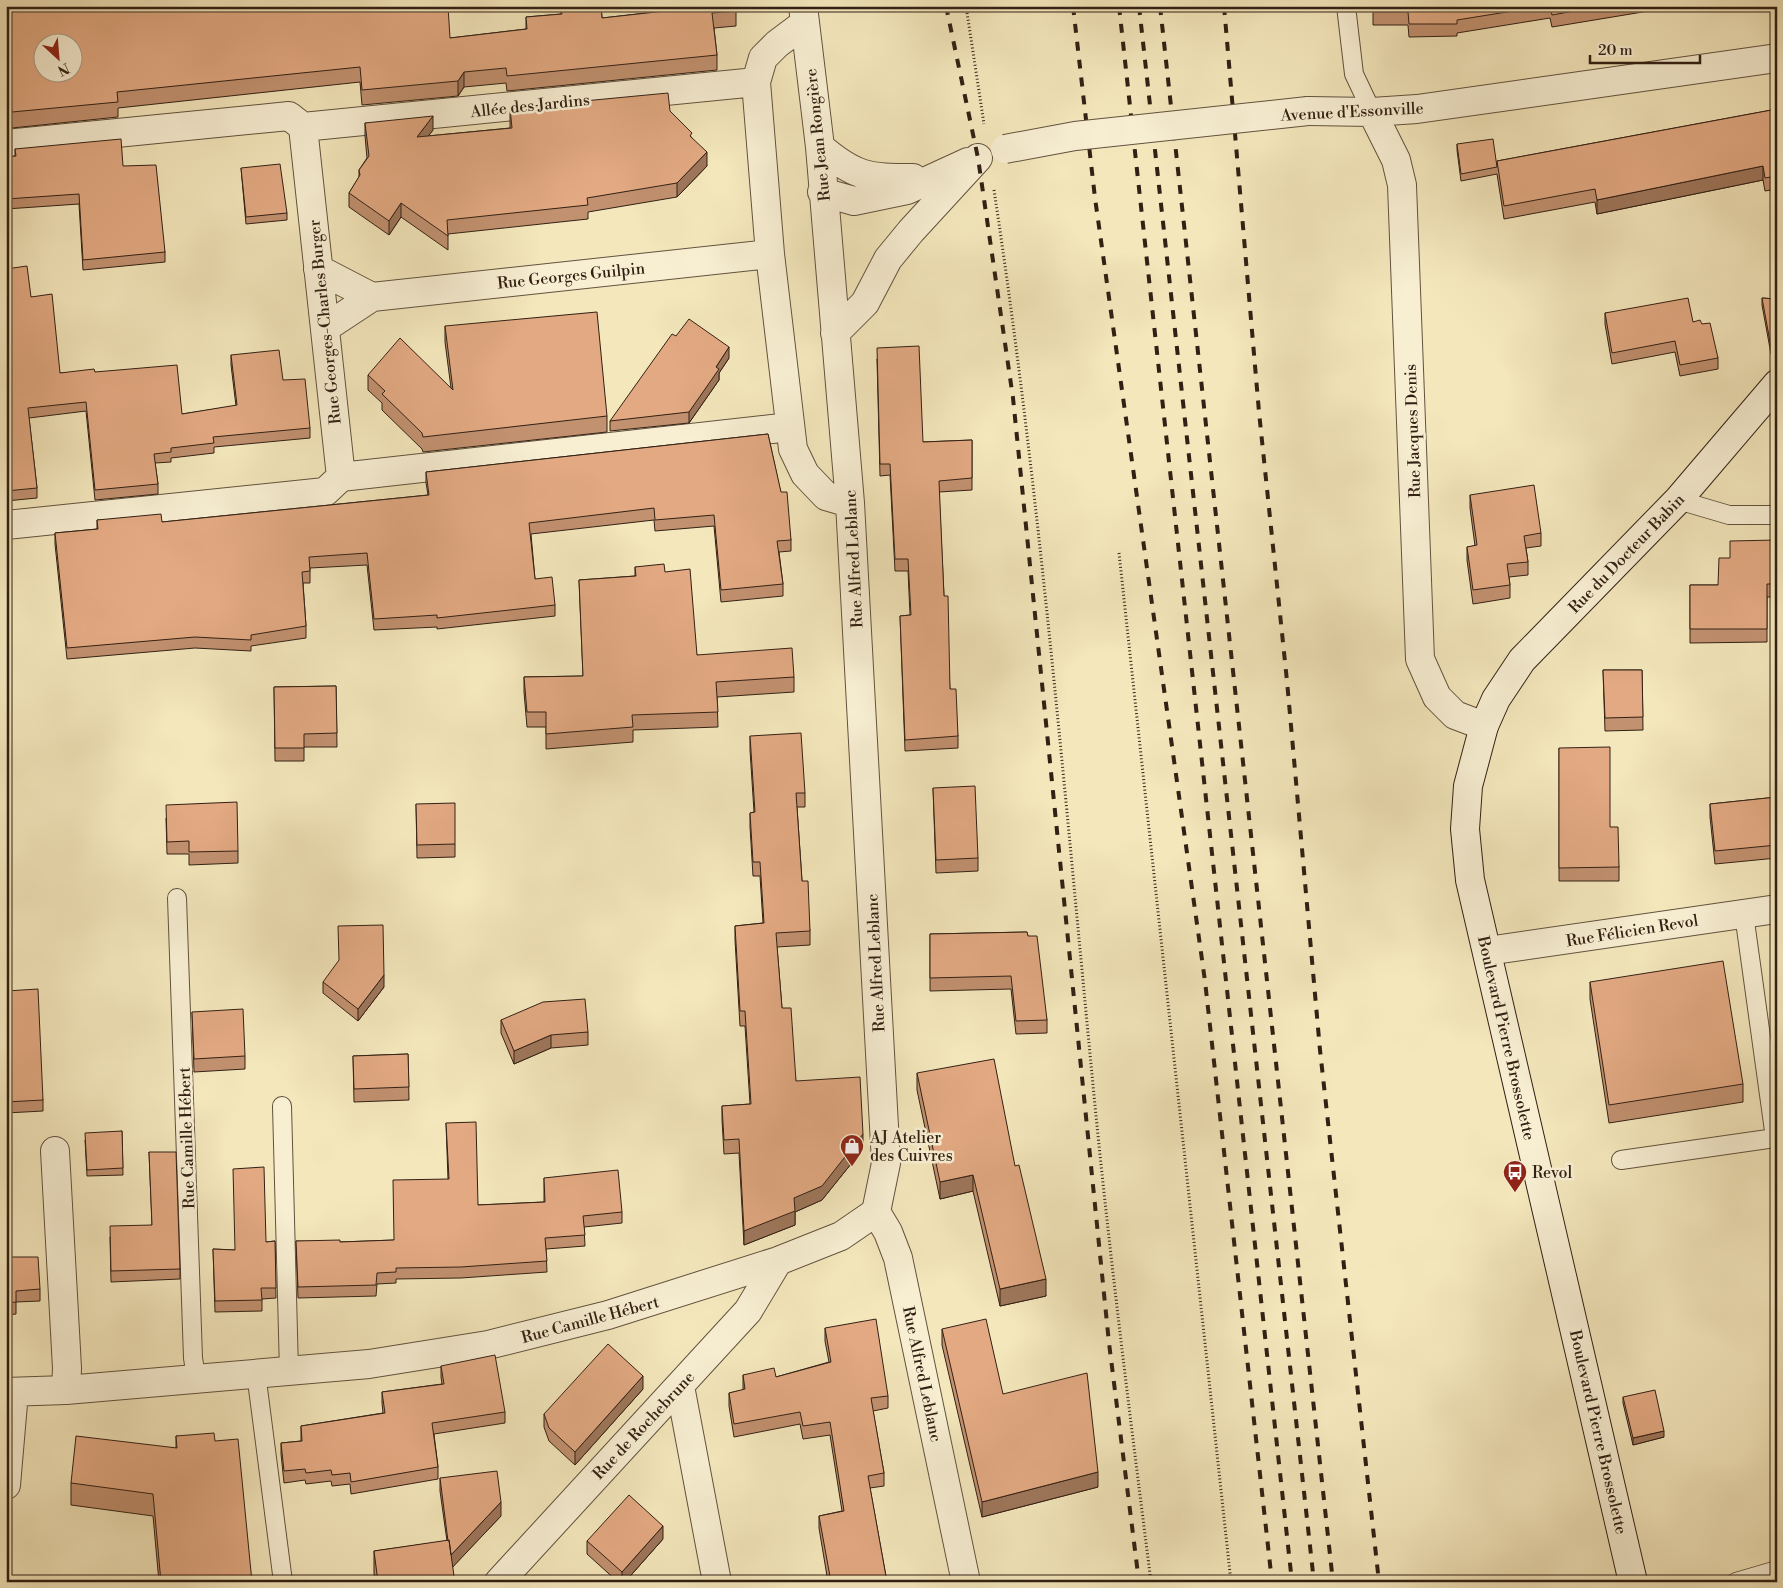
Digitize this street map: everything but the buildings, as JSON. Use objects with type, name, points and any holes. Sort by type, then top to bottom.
[{"type":"street","points":[[804,15],[764,58],[756,82],[770,254],[793,448],[805,474],[826,496],[850,504]]},
{"type":"street","name":"Rue Jean Rongière","points":[[804,15],[820,147],[828,263]]},
{"type":"street","name":"Avenue d'Essonville","points":[[822,192],[854,201],[907,190],[990,153],[1075,136],[1308,111],[1372,112],[1417,109],[1777,58]]},
{"type":"street","name":"Allée des Jardins","points":[[303,127],[756,82]]},
{"type":"street","name":"Rue Jacques Denis","points":[[1372,112],[1396,160],[1402,185],[1420,659],[1437,697],[1455,715],[1484,726]]},
{"type":"street","points":[[6,144],[289,116],[303,127]]},
{"type":"street","name":"Rue Georges-Charles Burger","points":[[303,127],[341,477]]},
{"type":"street","name":"Avenue d'Essonville","points":[[820,147],[837,162],[858,174],[889,178],[932,178]]},
{"type":"street","points":[[836,333],[864,303],[888,259],[911,231],[990,153]]},
{"type":"street","name":"Rue Georges Guilpin","points":[[325,328],[372,297],[770,254]]},
{"type":"street","name":"Rue Alfred Leblanc","points":[[828,263],[836,333],[850,504],[886,1163],[876,1212],[888,1232],[898,1258],[966,1582]]},
{"type":"street","points":[[318,269],[372,297]]},
{"type":"street","name":"Rue du Docteur Babin","points":[[1484,726],[1496,699],[1522,660],[1678,500],[1777,384]]},
{"type":"street","points":[[6,525],[325,492],[341,477],[790,427]]},
{"type":"street","name":"Boulevard Pierre Brossolette","points":[[1484,726],[1468,786],[1465,829],[1470,880],[1633,1582]]},
{"type":"street","name":"Rue Félicien Revol","points":[[1487,951],[1777,909]]},
{"type":"street","points":[[55,1151],[67,1368],[66,1390]]},
{"type":"street","name":"Rue Camille Hébert","points":[[10,1392],[66,1390],[196,1377],[289,1371],[424,1357],[488,1345],[608,1315],[778,1261],[841,1236],[876,1212]]},
{"type":"street","name":"Rue de Rochebrune","points":[[499,1582],[748,1311],[778,1261]]},
{"type":"street","points":[[680,1386],[718,1582]]},
{"type":"street","points":[[6,1485],[10,1392]]},
{"type":"lane","points":[[1346,6],[1354,74],[1372,112]]},
{"type":"lane","points":[[1678,500],[1728,515],[1777,515]]},
{"type":"lane","name":"Rue Camille Hébert","points":[[178,898],[193,1358],[196,1377]]},
{"type":"lane","points":[[1621,1160],[1776,1138],[1744,914]]},
{"type":"lane","points":[[282,1106],[289,1371]]},
{"type":"lane","points":[[256,1373],[283,1582]]},
{"type":"lane","points":[[1736,1582],[1777,1570]]},
{"type":"path","points":[[966,6],[990,153],[1005,267],[1053,670],[1118,1331],[1151,1582]]},
{"type":"path","points":[[1119,553],[1231,1582]]},
{"type":"railway","points":[[946,6],[978,158],[1013,398],[1109,1343],[1139,1582]]},
{"type":"railway","points":[[1073,6],[1095,198],[1205,981],[1272,1582]]},
{"type":"railway","points":[[1119,6],[1292,1582]]},
{"type":"railway","points":[[1139,6],[1314,1582]]},
{"type":"railway","points":[[1160,6],[1333,1582]]},
{"type":"railway","points":[[1224,6],[1259,412],[1287,681],[1320,1050],[1379,1582]]},
{"type":"place","name":"AJ Atelier des Cuivres","points":[[852,1167]]},
{"type":"place","name":"Revol","points":[[1515,1193]]}]
